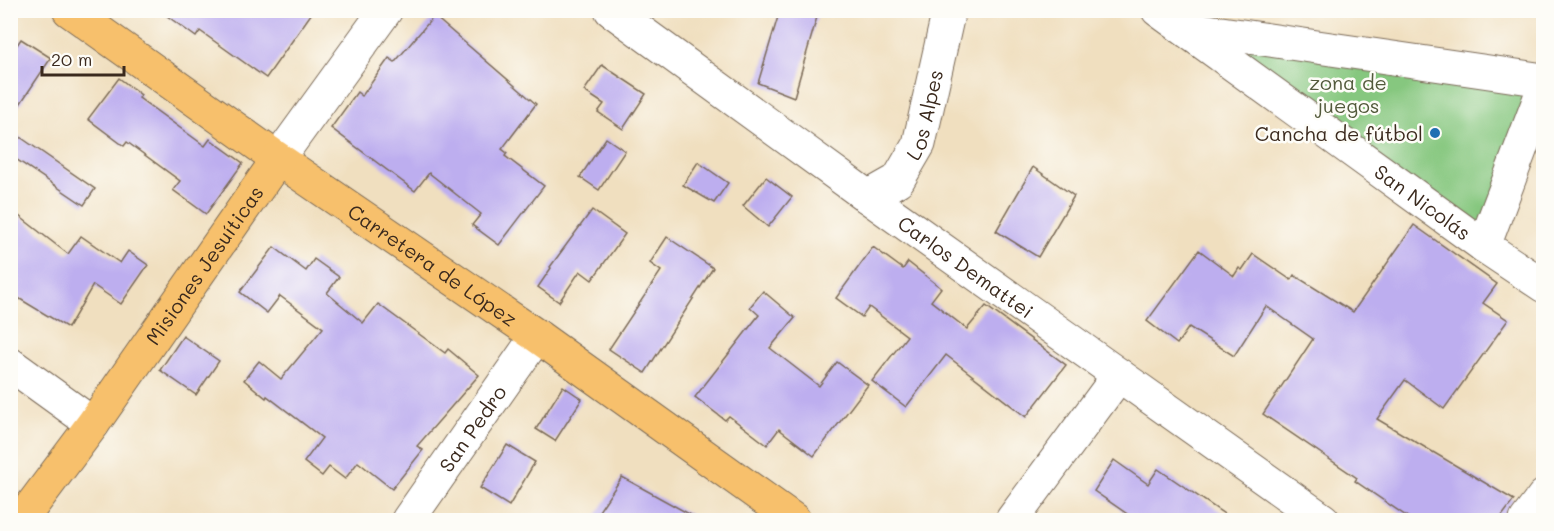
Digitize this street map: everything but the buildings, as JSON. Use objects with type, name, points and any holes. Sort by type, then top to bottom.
[{"type":"main road","name":"Carretera de López","points":[[69,10],[278,159],[537,336],[790,519]]},
{"type":"main road","name":"Misiones Jesuíticas","points":[[21,520],[93,424],[278,159]]},
{"type":"street","name":"Misiones Jesuíticas","points":[[278,159],[386,10]]},
{"type":"street","name":"Carlos Demattei","points":[[611,10],[641,20],[868,197],[1323,520]]},
{"type":"street","name":"Los Alpes","points":[[868,197],[898,180],[919,144],[949,10]]},
{"type":"street","points":[[1170,19],[1544,80]]},
{"type":"street","name":"San Nicolás","points":[[1170,19],[1484,246],[1544,286]]},
{"type":"street","points":[[1484,246],[1544,87]]},
{"type":"street","name":"San Pedro","points":[[408,520],[537,336]]},
{"type":"street","points":[[10,364],[93,424]]},
{"type":"street","points":[[1012,520],[1119,375]]},
{"type":"street","points":[[1526,520],[1544,496]]},
{"type":"green space","name":"zona de juegos","points":[[1196,33],[1541,83],[1482,237]]},
{"type":"place","name":"Cancha de fútbol","points":[[1435,133]]}]
